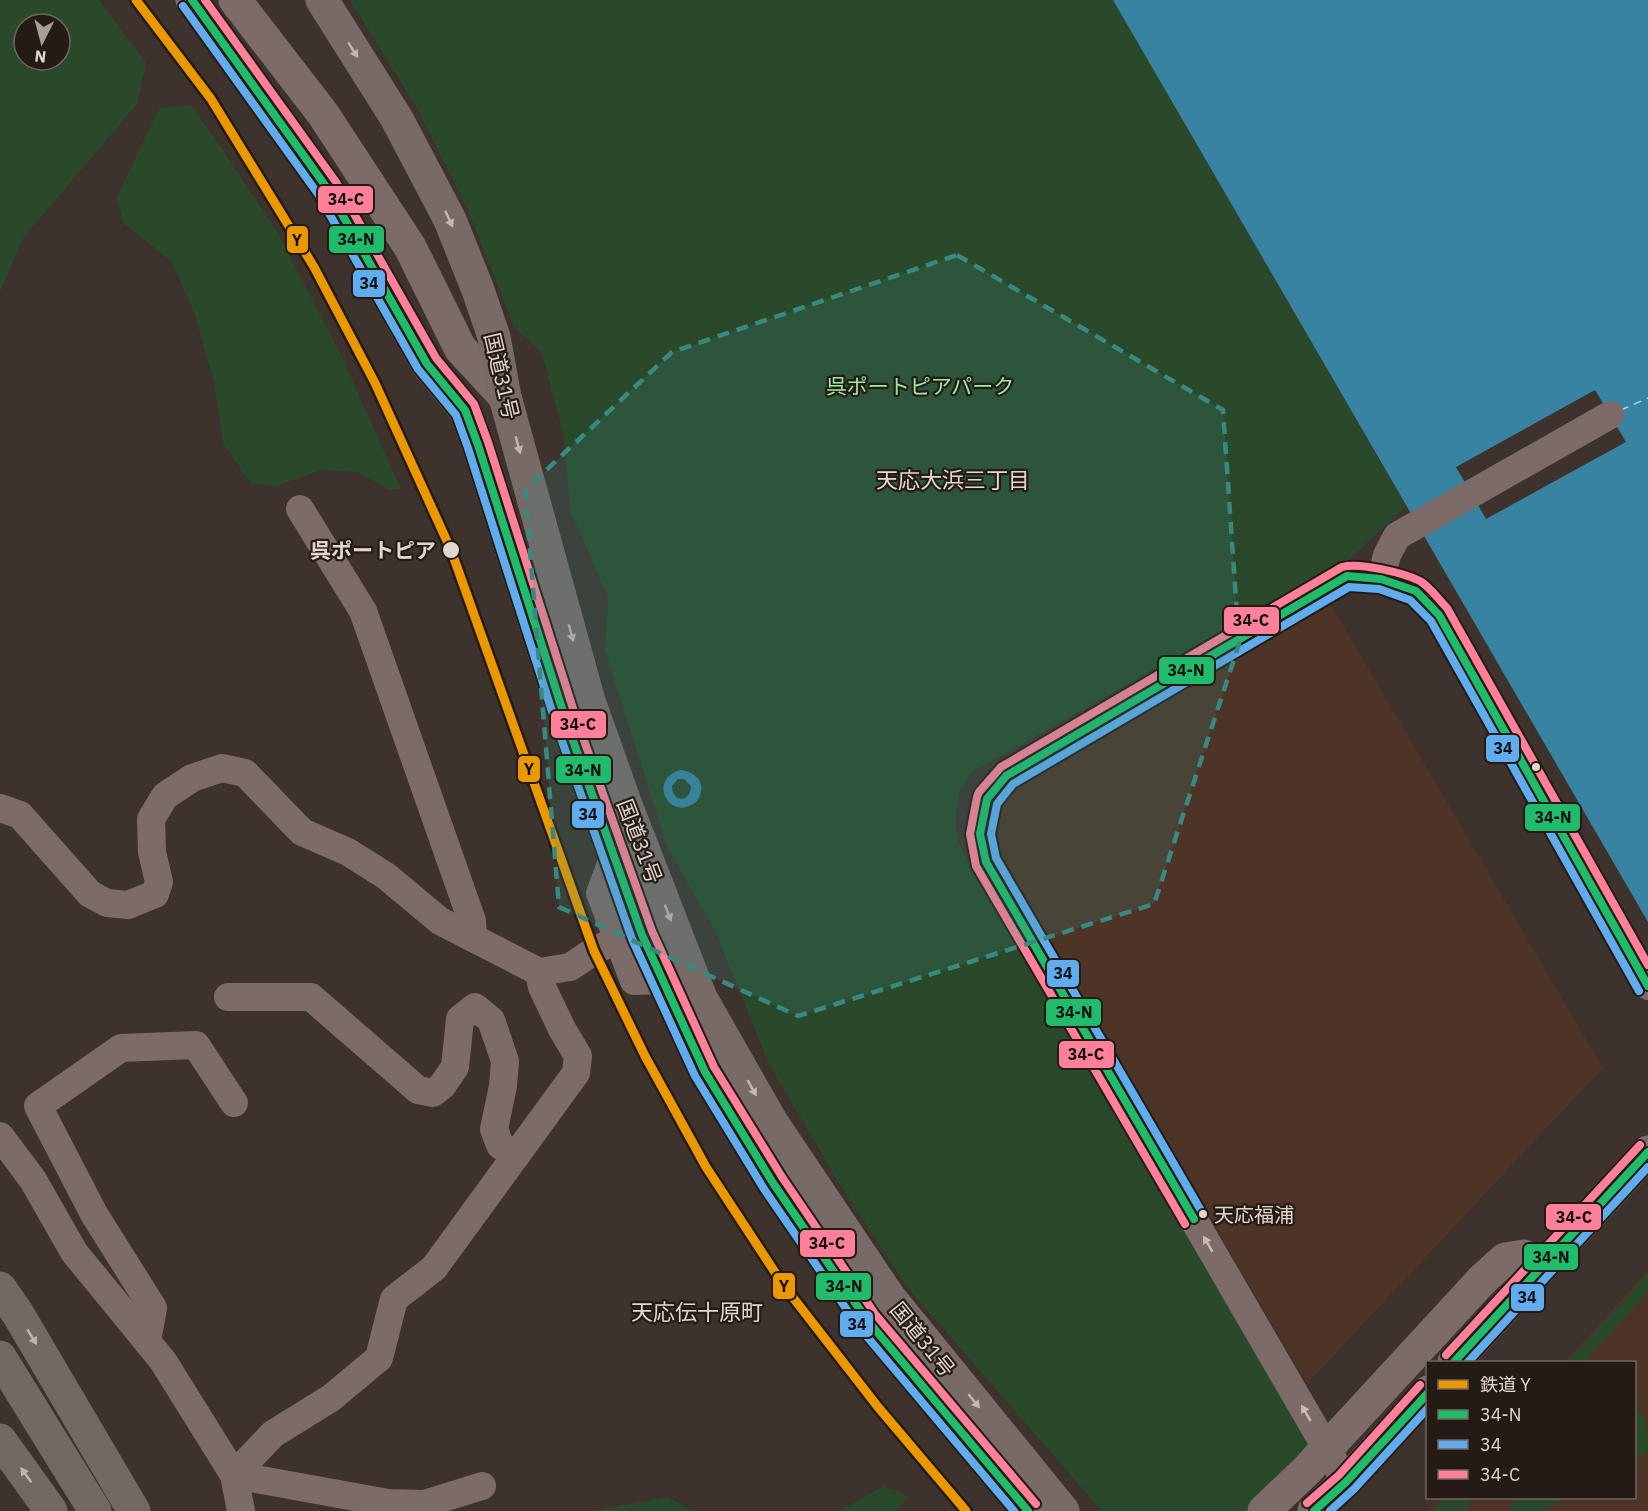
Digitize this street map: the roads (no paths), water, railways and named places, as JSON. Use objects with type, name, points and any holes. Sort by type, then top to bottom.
[{"type":"highway","name":"国道31号","points":[[192,0],[327,188],[427,364],[465,410],[566,721],[642,934],[705,1072],[773,1183],[867,1320],[1028,1511]]},
{"type":"highway","name":"国道31号","points":[[322,0],[397,119],[450,220],[478,290],[494,337],[505,398],[590,701],[630,815],[701,998],[771,1121],[889,1297],[1063,1511]]},
{"type":"highway","points":[[0,1288],[18,1314],[134,1511]]},
{"type":"highway","points":[[0,1357],[95,1511]]},
{"type":"highway","points":[[0,1440],[51,1511]]},
{"type":"street","points":[[235,0],[323,114],[410,247],[460,348],[505,398]]},
{"type":"street","points":[[460,348],[465,410]]},
{"type":"street","points":[[1381,579],[1387,555],[1397,536],[1610,415]]},
{"type":"street","points":[[300,509],[363,611],[472,921],[473,938]]},
{"type":"street","points":[[1346,1482],[986,862],[980,834],[987,799],[1006,776],[1347,576],[1381,579],[1416,591],[1439,615],[1648,986]]},
{"type":"street","points":[[0,808],[20,815],[90,894],[107,903],[128,905],[155,894],[159,882],[152,852],[151,819],[165,796],[192,778],[222,768],[245,773],[302,832],[348,852],[386,876],[440,921],[539,972],[570,967],[618,939]]},
{"type":"street","points":[[614,856],[600,893],[634,981],[663,980]]},
{"type":"street","points":[[234,1475],[273,1434],[331,1398],[379,1358],[394,1299],[434,1268],[576,1074],[578,1056],[542,987],[539,972]]},
{"type":"street","points":[[228,997],[311,997],[418,1090],[433,1093],[442,1086],[455,1067],[460,1019],[475,1007],[491,1020],[505,1061],[503,1086],[494,1130],[500,1145],[516,1156]]},
{"type":"street","points":[[147,1341],[153,1308],[94,1214],[38,1106],[121,1048],[196,1046],[234,1103]]},
{"type":"street","points":[[0,1136],[33,1180],[74,1252],[163,1361],[234,1475],[241,1511]]},
{"type":"street","points":[[1455,1361],[1648,1152]]},
{"type":"street","points":[[1264,1511],[1306,1471],[1482,1280],[1505,1259],[1524,1256],[1542,1266]]},
{"type":"street","points":[[1314,1511],[1346,1482],[1426,1394]]},
{"type":"street","points":[[234,1475],[388,1503],[424,1504],[482,1486]]},
{"type":"water","points":[[1113,0],[1648,0],[1648,922]]},
{"type":"water","points":[[680,770],[689,772],[700,781],[701,790],[697,801],[682,808],[669,802],[664,788],[665,781]],"holes":[[[678,779],[684,779],[691,786],[688,796],[682,799],[675,796],[672,786]]]},
{"type":"rail line","name":"Y","points":[[136,0],[211,99],[314,267],[375,383],[451,550],[594,951],[645,1056],[706,1167],[784,1286],[878,1407],[966,1511]]},
{"type":"place","name":"呉ポートピア","points":[[451,550]]},
{"type":"place","name":"天応福浦","points":[[1203,1214]]},
{"type":"district","name":"天応大浜三丁目","points":[[953,479]]},
{"type":"district","name":"天応伝十原町","points":[[697,1311]]},
{"type":"park label","name":"呉ポートピアパーク","points":[[920,386]]}]
